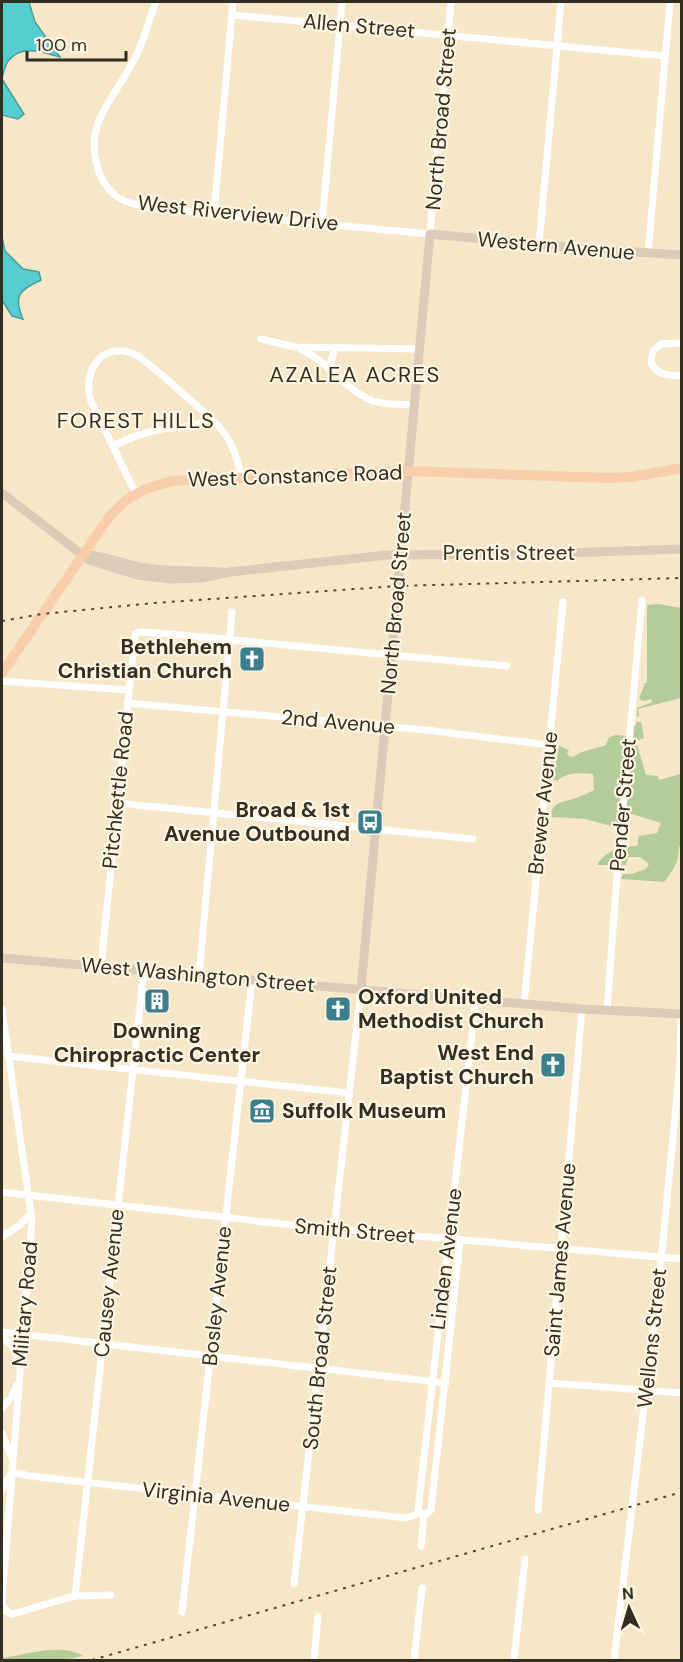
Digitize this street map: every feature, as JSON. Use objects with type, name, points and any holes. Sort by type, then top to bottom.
[{"type":"main road","name":"West Constance Road","points":[[2,673],[77,551],[136,494],[159,484],[172,481],[241,477],[409,471],[600,479],[631,477],[681,468]]},
{"type":"street","name":"West Riverview Drive","points":[[156,2],[137,54],[112,94],[97,126],[96,161],[107,185],[118,197],[151,208],[430,234]]},
{"type":"street","points":[[214,213],[233,8],[228,2]]},
{"type":"street","points":[[322,223],[342,2]]},
{"type":"street","name":"North Broad Street","points":[[361,989],[451,2]]},
{"type":"street","points":[[539,244],[561,2]]},
{"type":"street","points":[[648,254],[670,2]]},
{"type":"street","name":"Allen Street","points":[[233,8],[339,24],[665,56]]},
{"type":"street","name":"Western Avenue","points":[[430,234],[681,255]]},
{"type":"street","points":[[261,339],[295,347],[420,349]]},
{"type":"street","points":[[681,343],[661,344],[653,351],[651,362],[661,374],[681,376]]},
{"type":"street","points":[[295,347],[315,357],[367,398],[384,404],[415,405]]},
{"type":"street","points":[[329,368],[335,348]]},
{"type":"street","points":[[136,494],[88,391],[89,374],[92,367],[109,353],[124,351],[138,356],[210,416],[225,432],[231,443],[241,477]]},
{"type":"street","points":[[113,446],[158,429],[197,425],[210,416]]},
{"type":"street","points":[[2,493],[77,551]]},
{"type":"street","name":"Prentis Street","points":[[77,551],[89,560],[114,569],[159,578],[202,578],[230,572],[409,554],[536,554],[681,549]]},
{"type":"street","name":"Pender Street","points":[[607,1011],[642,600]]},
{"type":"street","name":"Brewer Avenue","points":[[524,1004],[563,602]]},
{"type":"street","points":[[199,975],[232,612]]},
{"type":"street","name":"Pitchkettle Road","points":[[101,966],[133,638],[138,633],[154,633],[229,640]]},
{"type":"street","points":[[229,640],[507,666]]},
{"type":"street","points":[[2,681],[128,690]]},
{"type":"street","name":"2nd Avenue","points":[[127,703],[385,726],[549,745]]},
{"type":"street","points":[[117,803],[473,839]]},
{"type":"street","name":"West Washington Street","points":[[2,958],[582,1009],[681,1014]]},
{"type":"street","name":"Causey Avenue","points":[[75,1596],[144,970]]},
{"type":"street","name":"Bosley Avenue","points":[[182,1612],[252,980]]},
{"type":"street","name":"South Broad Street","points":[[294,1584],[361,989]]},
{"type":"street","name":"Linden Avenue","points":[[460,1241],[432,1510],[430,1513],[422,1514],[417,1510],[476,999]]},
{"type":"street","points":[[681,1004],[681,1014]]},
{"type":"street","name":"Military Road","points":[[2,1009],[31,1213],[30,1253],[2,1602],[6,1611],[12,1614],[75,1596]]},
{"type":"street","name":"Saint James Avenue","points":[[538,1510],[582,1009]]},
{"type":"street","name":"Wellons Street","points":[[614,1660],[678,1126],[681,1014]]},
{"type":"street","points":[[8,1056],[349,1093]]},
{"type":"street","name":"Smith Street","points":[[2,1192],[334,1230],[681,1259]]},
{"type":"street","points":[[2,1237],[20,1225],[31,1213]]},
{"type":"street","points":[[2,1334],[23,1334],[446,1383]]},
{"type":"street","points":[[2,1334],[16,1353],[20,1369]]},
{"type":"street","points":[[2,1408],[12,1396],[19,1380]]},
{"type":"street","points":[[549,1383],[681,1393]]},
{"type":"street","points":[[2,1433],[12,1462]]},
{"type":"street","points":[[2,1489],[12,1472]]},
{"type":"street","name":"Virginia Avenue","points":[[12,1472],[30,1476],[406,1518],[422,1514]]},
{"type":"street","name":"Linden Avenue","points":[[421,1546],[422,1514]]},
{"type":"street","points":[[2,1534],[6,1547],[2,1560]]},
{"type":"street","points":[[514,1660],[525,1559]]},
{"type":"street","points":[[414,1660],[422,1588]]},
{"type":"street","points":[[75,1596],[111,1595]]},
{"type":"street","points":[[314,1660],[318,1617]]},
{"type":"green space","points":[[658,604],[681,608],[681,698],[638,709],[639,716],[637,717],[637,708],[652,702],[651,699],[644,701],[639,699],[647,683],[647,605]]},
{"type":"green space","points":[[637,722],[641,722],[644,738],[636,741],[646,775],[658,776],[659,780],[681,774],[681,846],[675,866],[664,882],[621,879],[623,874],[646,869],[649,864],[640,857],[628,857],[626,865],[597,865],[614,850],[637,846],[639,836],[657,833],[661,823],[632,814],[620,818],[618,828],[585,819],[552,817],[555,805],[594,790],[593,774],[574,774],[557,781],[553,779],[559,746],[569,750],[567,753],[570,757],[606,745],[609,737],[616,735],[627,736],[626,749],[632,750],[634,727]]},
{"type":"green space","points":[[2,1649],[4,1658],[55,1650],[65,1650],[83,1656],[64,1660],[2,1660]]},
{"type":"water","points":[[2,2],[29,2],[35,22],[60,57],[33,51],[20,52],[8,62],[2,78]]},
{"type":"water","points":[[2,79],[24,114],[18,119],[2,115]]},
{"type":"water","points":[[2,237],[5,251],[23,269],[39,272],[41,280],[23,291],[18,299],[23,319],[12,316],[2,300]]},
{"type":"railway","points":[[2,621],[42,614],[154,603],[398,586],[682,578]]},
{"type":"railway","points":[[92,1660],[682,1492]]},
{"type":"place","name":"Bethlehem Christian Church","points":[[252,659]]},
{"type":"place","name":"Broad & 1st Avenue Outbound","points":[[370,822]]},
{"type":"place","name":"Downing Chiropractic Center","points":[[157,1001]]},
{"type":"place","name":"Oxford United Methodist Church","points":[[338,1009]]},
{"type":"place","name":"West End Baptist Church","points":[[553,1065]]},
{"type":"place","name":"Suffolk Museum","points":[[262,1111]]},
{"type":"district","name":"AZALEA ACRES","points":[[355,374]]},
{"type":"district","name":"FOREST HILLS","points":[[136,420]]}]
